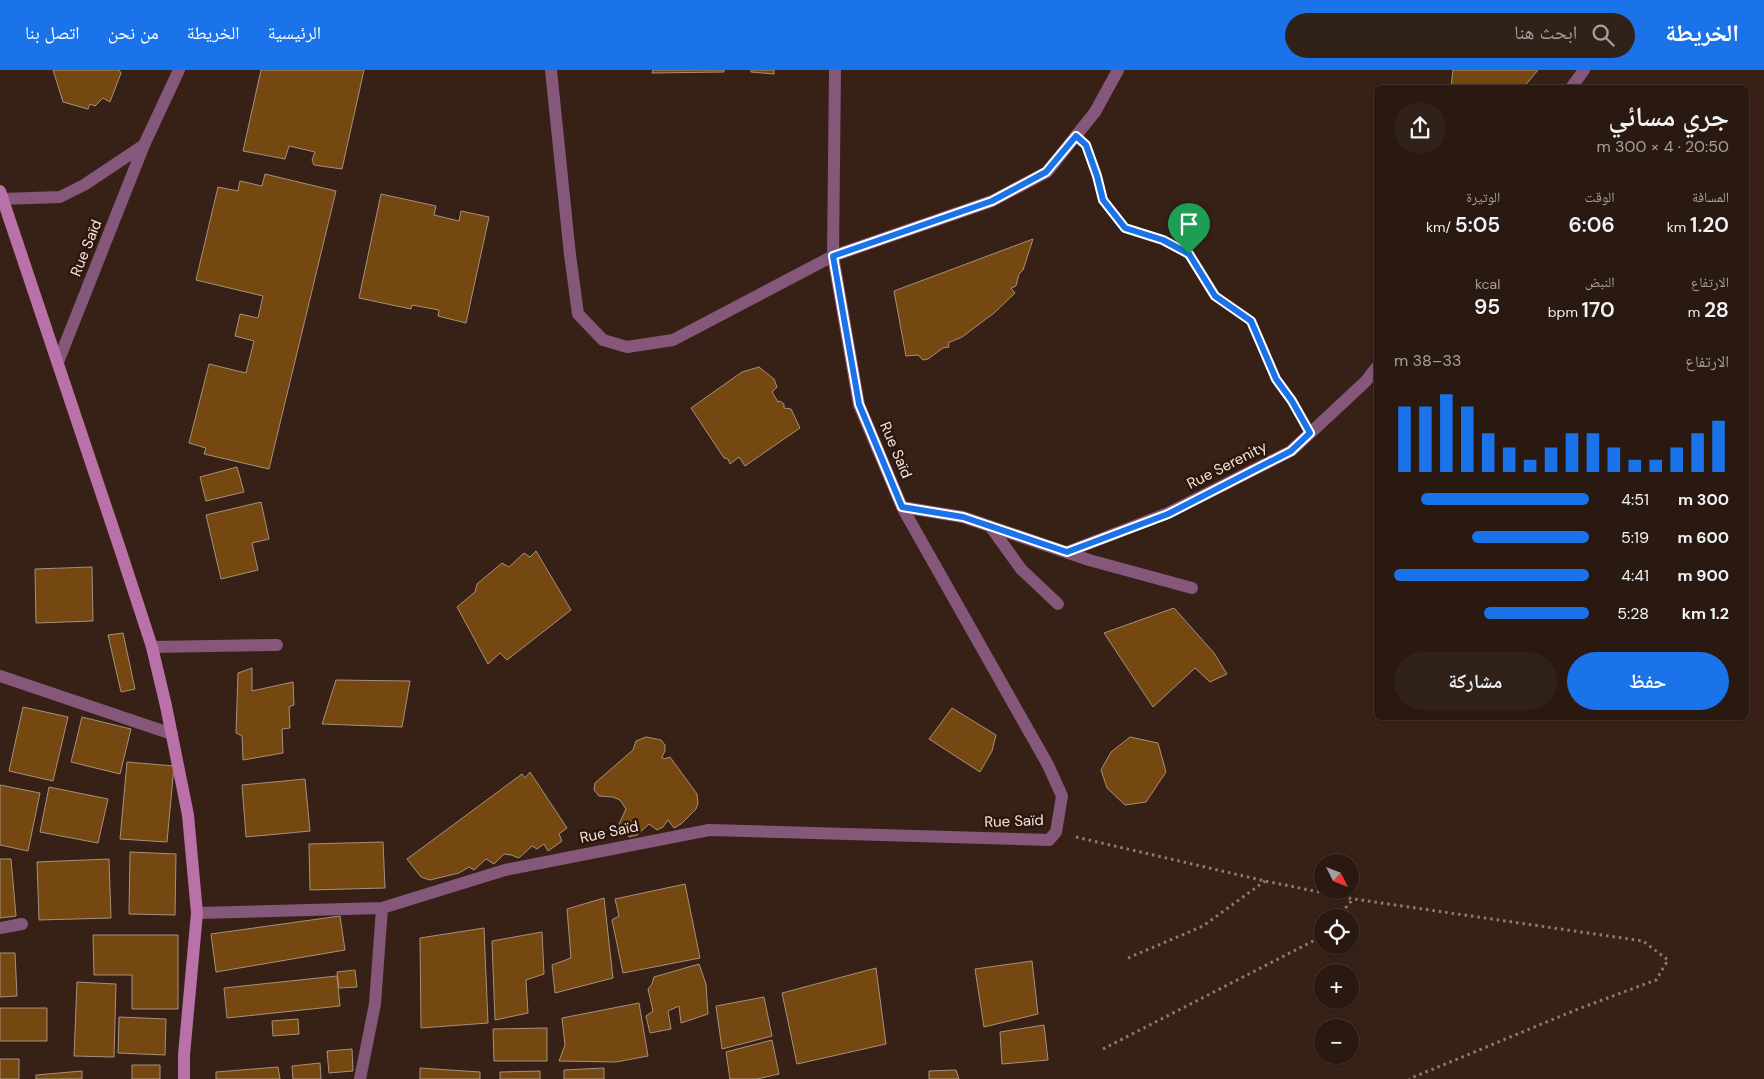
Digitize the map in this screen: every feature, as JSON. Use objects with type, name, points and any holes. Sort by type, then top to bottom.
[{"type":"street","name":"Rue Saïd","points":[[58,362],[144,146],[179,70]]},
{"type":"street","points":[[551,70],[578,314],[603,340],[627,348],[673,340],[833,256],[992,201],[1046,172],[1096,112],[1118,70]]},
{"type":"street","name":"Rue Saïd","points":[[197,913],[382,908],[505,870],[709,830],[1049,840],[1056,832],[1062,796],[1048,765],[902,507],[859,404],[833,256],[836,70]]},
{"type":"street","points":[[1572,85],[1584,70]]},
{"type":"street","points":[[144,146],[84,185],[60,197],[1,195],[152,647],[172,734],[188,815],[197,913],[184,1055],[184,1079]]},
{"type":"street","name":"Rue Serenity","points":[[1067,552],[1168,514],[1291,451],[1366,381],[1374,371]]},
{"type":"street","points":[[902,507],[963,517],[1067,552],[1192,588]]},
{"type":"street","points":[[990,526],[1021,569],[1058,604]]},
{"type":"street","points":[[152,647],[277,644]]},
{"type":"street","points":[[0,676],[172,734]]},
{"type":"street","points":[[360,1079],[375,1004],[382,908]]},
{"type":"street","points":[[0,928],[22,924]]},
{"type":"path","points":[[1076,136],[1086,145],[1103,200],[1125,228],[1163,240],[1189,254],[1215,296],[1251,321],[1276,379],[1292,401],[1310,433]]},
{"type":"path","points":[[1056,832],[1314,891]]},
{"type":"path","points":[[1128,958],[1203,926],[1265,881]]},
{"type":"path","points":[[1345,909],[1354,899],[1643,941],[1668,960],[1656,980],[1569,1013],[1409,1079]]},
{"type":"path","points":[[1103,1049],[1314,941]]},
{"type":"building","points":[[53,70],[119,70],[121,73],[110,102],[103,98],[95,106],[90,104],[88,109],[63,102]]},
{"type":"building","points":[[261,70],[364,70],[342,169],[314,165],[312,160],[315,152],[289,146],[285,159],[243,151]]},
{"type":"building","points":[[653,70],[724,70],[724,72],[652,73]]},
{"type":"building","points":[[751,70],[774,70],[774,74],[751,72]]},
{"type":"building","points":[[1453,70],[1538,70],[1526,85],[1451,85]]},
{"type":"building","points":[[265,174],[336,191],[269,469],[204,454],[206,448],[189,443],[209,364],[246,373],[254,341],[235,336],[240,314],[258,318],[263,296],[196,280],[218,187],[238,191],[240,181],[262,186]]},
{"type":"building","points":[[381,194],[436,206],[434,215],[459,221],[461,211],[489,217],[466,323],[438,316],[439,310],[412,305],[411,309],[359,298]]},
{"type":"building","points":[[1033,239],[1016,286],[1011,288],[1015,293],[994,313],[962,337],[948,343],[949,347],[943,348],[928,359],[923,360],[918,355],[906,356],[894,291]]},
{"type":"building","points":[[759,367],[774,379],[777,387],[772,392],[778,402],[780,401],[784,404],[784,408],[791,409],[800,428],[745,466],[739,457],[730,464],[691,408],[742,372]]},
{"type":"building","points":[[237,467],[244,492],[206,501],[200,477]]},
{"type":"building","points":[[261,502],[269,539],[252,543],[258,570],[221,579],[206,515]]},
{"type":"building","points":[[536,551],[571,610],[507,660],[500,653],[488,664],[457,607],[475,592],[477,584],[502,563],[509,567],[524,553],[530,557]]},
{"type":"building","points":[[92,567],[93,621],[36,623],[35,569]]},
{"type":"building","points":[[1174,608],[1214,653],[1227,674],[1210,682],[1195,668],[1153,707],[1104,633]]},
{"type":"building","points":[[123,633],[135,689],[121,692],[108,635]]},
{"type":"building","points":[[252,668],[252,691],[293,682],[294,705],[289,707],[290,728],[282,729],[283,753],[243,760],[242,736],[236,733],[238,673]]},
{"type":"building","points":[[336,680],[410,681],[402,727],[322,724]]},
{"type":"building","points":[[23,707],[68,717],[53,781],[9,771]]},
{"type":"building","points":[[952,708],[996,735],[992,751],[980,772],[929,739]]},
{"type":"building","points":[[82,717],[131,729],[120,774],[71,762]]},
{"type":"building","points":[[646,737],[661,740],[665,745],[662,757],[664,759],[670,757],[697,794],[698,803],[696,809],[681,824],[674,828],[668,820],[663,827],[657,830],[649,824],[637,835],[629,837],[619,824],[626,809],[620,800],[613,797],[599,796],[594,790],[595,783],[633,750],[636,741]]},
{"type":"building","points":[[1130,737],[1158,743],[1166,772],[1146,802],[1125,805],[1107,788],[1101,770],[1111,752]]},
{"type":"building","points":[[127,762],[174,766],[167,842],[120,839]]},
{"type":"building","points":[[530,772],[567,828],[559,834],[562,841],[548,851],[544,844],[537,849],[532,846],[519,858],[504,854],[494,864],[486,859],[474,870],[469,867],[459,873],[430,880],[421,877],[407,859],[522,774],[525,778]]},
{"type":"building","points":[[305,779],[310,831],[246,837],[242,785]]},
{"type":"building","points":[[0,785],[40,793],[28,851],[0,845]]},
{"type":"building","points":[[49,787],[108,799],[98,843],[40,832]]},
{"type":"building","points":[[383,842],[385,888],[310,890],[309,844]]},
{"type":"building","points":[[130,852],[176,854],[175,915],[129,914]]},
{"type":"building","points":[[0,859],[11,859],[16,916],[0,918]]},
{"type":"building","points":[[109,859],[111,918],[39,920],[37,862]]},
{"type":"building","points":[[685,884],[700,958],[623,973],[612,920],[619,916],[615,899]]},
{"type":"building","points":[[604,898],[613,978],[555,993],[552,965],[571,958],[567,909]]},
{"type":"building","points":[[340,916],[345,950],[216,972],[211,934]]},
{"type":"building","points":[[484,928],[488,1023],[421,1028],[420,938]]},
{"type":"building","points":[[542,932],[544,974],[526,980],[528,1013],[495,1020],[492,941]]},
{"type":"building","points":[[93,935],[178,935],[178,1009],[132,1009],[132,975],[94,975]]},
{"type":"building","points":[[0,953],[15,953],[17,996],[0,997]]},
{"type":"building","points":[[1032,961],[1038,1014],[984,1027],[975,969]]},
{"type":"building","points":[[699,964],[706,984],[708,1014],[681,1023],[679,1006],[668,1011],[671,1029],[650,1033],[646,1016],[653,1011],[648,989],[654,977]]},
{"type":"building","points":[[876,968],[886,1044],[797,1064],[782,993]]},
{"type":"building","points":[[355,970],[357,987],[339,988],[337,972]]},
{"type":"building","points":[[337,976],[340,1006],[227,1018],[224,988]]},
{"type":"building","points":[[77,982],[116,984],[114,1057],[74,1056]]},
{"type":"building","points":[[764,997],[772,1036],[722,1049],[716,1006]]},
{"type":"building","points":[[639,1003],[648,1056],[616,1062],[559,1061],[565,1045],[562,1018]]},
{"type":"building","points":[[0,1008],[47,1008],[47,1041],[0,1041]]},
{"type":"building","points":[[119,1017],[166,1019],[165,1055],[118,1053]]},
{"type":"building","points":[[298,1019],[299,1034],[273,1036],[272,1021]]},
{"type":"building","points":[[1044,1025],[1048,1060],[1002,1064],[1000,1032]]},
{"type":"building","points":[[547,1028],[547,1061],[494,1061],[493,1029]]},
{"type":"building","points":[[772,1040],[779,1074],[757,1079],[730,1079],[726,1052]]},
{"type":"building","points":[[352,1049],[353,1071],[329,1073],[327,1051]]},
{"type":"building","points":[[0,1059],[19,1059],[19,1079],[0,1079]]},
{"type":"building","points":[[320,1063],[321,1079],[293,1079],[292,1066]]},
{"type":"building","points":[[132,1065],[160,1065],[160,1079],[132,1079]]},
{"type":"building","points":[[278,1067],[280,1079],[216,1079],[216,1072]]},
{"type":"building","points":[[420,1068],[480,1072],[480,1079],[420,1079]]},
{"type":"building","points":[[604,1068],[604,1079],[564,1079],[564,1070]]},
{"type":"building","points":[[956,1070],[959,1079],[929,1079],[929,1071]]},
{"type":"building","points":[[82,1071],[82,1079],[36,1079],[36,1075]]},
{"type":"building","points":[[540,1071],[540,1079],[500,1079],[500,1072]]},
{"type":"route","points":[[1076,136],[1086,145],[1103,200],[1125,228],[1163,240],[1189,254],[1215,296],[1251,321],[1276,379],[1292,401],[1310,433],[1291,451],[1168,514],[1067,552],[963,517],[902,507],[859,404],[833,256],[992,201],[1046,172],[1076,136]]}]
